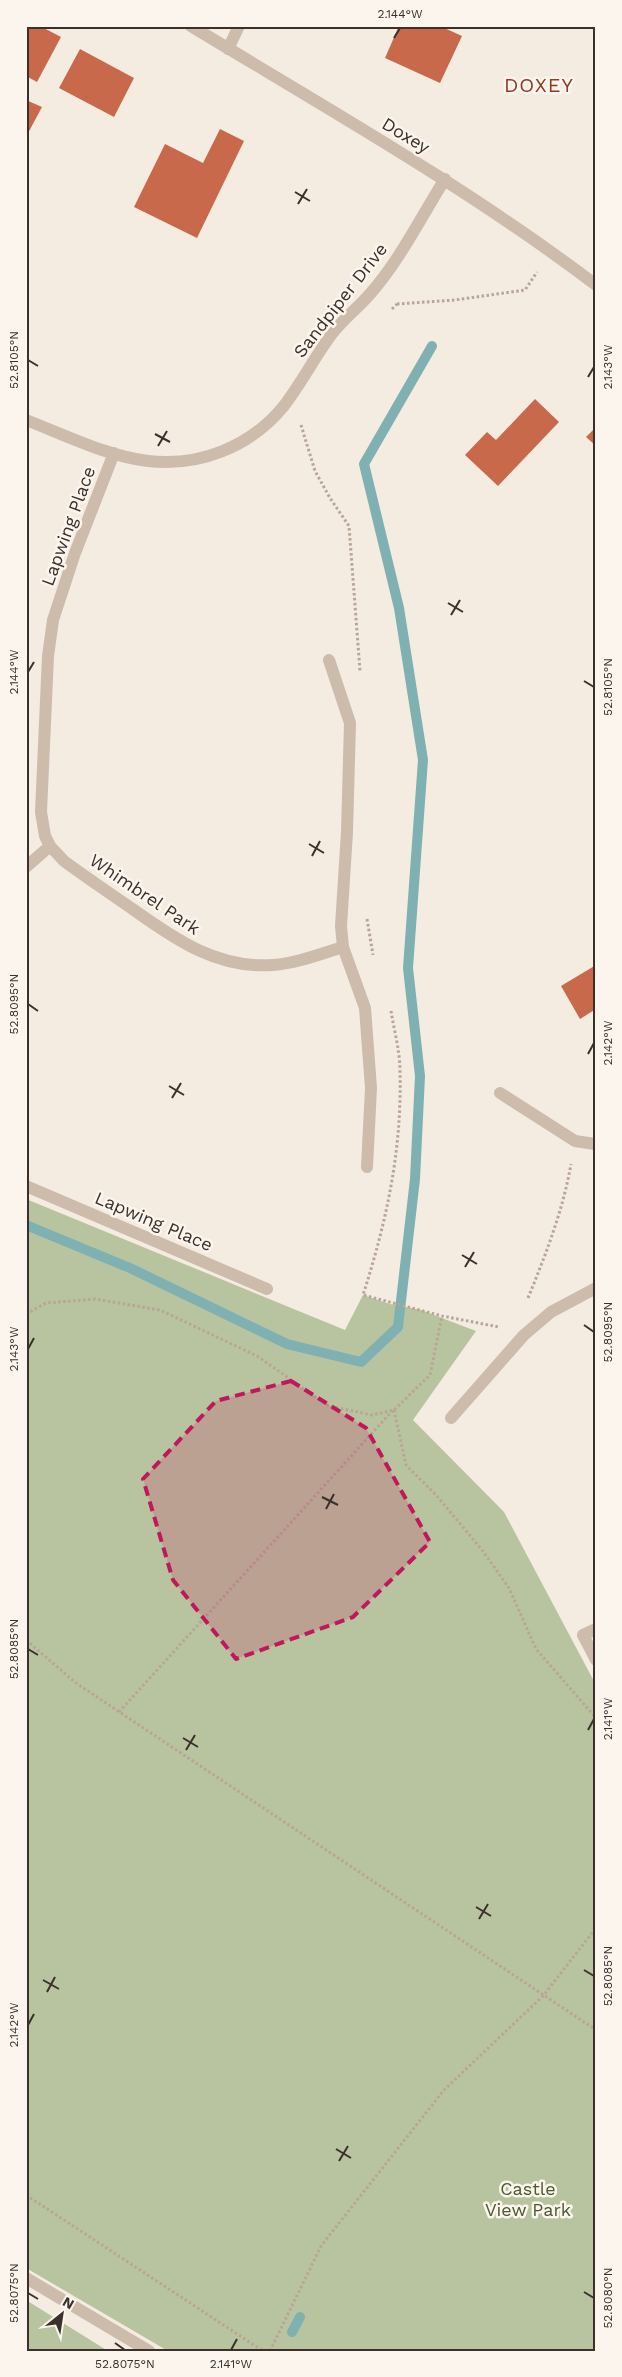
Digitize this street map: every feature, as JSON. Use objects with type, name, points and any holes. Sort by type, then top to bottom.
[{"type":"street","name":"Doxey","points":[[191,26],[444,179],[552,252],[596,285]]},
{"type":"street","points":[[228,49],[239,26]]},
{"type":"street","name":"Sandpiper Drive","points":[[26,420],[114,453],[148,461],[176,461],[204,457],[228,450],[252,435],[282,407],[332,334],[371,293],[399,254],[444,179]]},
{"type":"street","name":"Lapwing Place","points":[[50,846],[44,836],[41,812],[48,656],[53,620],[75,553],[114,453]]},
{"type":"street","points":[[329,660],[350,723],[347,832],[341,926],[343,947],[365,1008],[371,1088],[367,1167]]},
{"type":"street","points":[[26,867],[50,846]]},
{"type":"street","name":"Whimbrel Park","points":[[50,846],[64,861],[174,938],[221,960],[245,964],[273,965],[298,961],[343,947]]},
{"type":"street","points":[[500,1093],[575,1141],[595,1143]]},
{"type":"street","name":"Lapwing Place","points":[[26,1186],[267,1289]]},
{"type":"street","points":[[451,1418],[524,1335],[551,1312],[596,1288]]},
{"type":"street","points":[[596,1629],[583,1635],[596,1660]]},
{"type":"street","points":[[26,2278],[149,2351]]},
{"type":"path","points":[[371,293],[397,304],[455,300],[525,290],[552,252]]},
{"type":"path","points":[[528,1300],[546,1255],[567,1188],[575,1141]]},
{"type":"path","points":[[26,1314],[46,1303],[95,1299],[160,1310],[257,1356],[328,1406],[372,1415],[394,1410]]},
{"type":"path","points":[[390,1304],[503,1327]]},
{"type":"path","points":[[119,1712],[394,1410],[430,1375],[442,1316]]},
{"type":"path","points":[[394,1410],[406,1464],[436,1495],[482,1550],[508,1588],[536,1649],[596,1718]]},
{"type":"path","points":[[26,1640],[76,1682],[119,1712],[596,2030]]},
{"type":"path","points":[[270,2351],[321,2246],[444,2090],[544,1996],[596,1928]]},
{"type":"path","points":[[26,2195],[263,2351]]},
{"type":"highlighted area","points":[[291,1381],[366,1428],[430,1542],[353,1617],[236,1659],[173,1580],[143,1479],[216,1401]]},
{"type":"green space","name":"Castle View Park","points":[[26,1199],[345,1330],[363,1295],[390,1304],[421,1310],[476,1331],[413,1420],[504,1512],[596,1685],[596,2351],[168,2351],[26,2268]]},
{"type":"green space","points":[[26,2300],[108,2351],[26,2351]]},
{"type":"building","points":[[26,26],[40,26],[61,37],[37,82],[26,76]]},
{"type":"building","points":[[399,26],[440,26],[462,36],[440,83],[385,58]]},
{"type":"building","points":[[80,49],[134,78],[114,117],[59,88]]},
{"type":"building","points":[[26,100],[42,107],[26,137]]},
{"type":"building","points":[[220,129],[244,141],[197,238],[134,207],[165,144],[203,163]]},
{"type":"building","points":[[535,399],[559,422],[498,486],[465,455],[487,432],[496,440]]},
{"type":"building","points":[[596,427],[596,446],[586,437]]},
{"type":"building","points":[[596,965],[596,1009],[580,1019],[561,986]]},
{"type":"waterway","points":[[26,1225],[130,1268],[287,1344],[361,1362],[398,1327],[415,1179],[420,1076],[408,968],[423,760],[399,608],[364,464],[432,346]]},
{"type":"waterway","points":[[292,2332],[300,2317]]},
{"type":"district","name":"DOXEY","points":[[539,85]]}]
